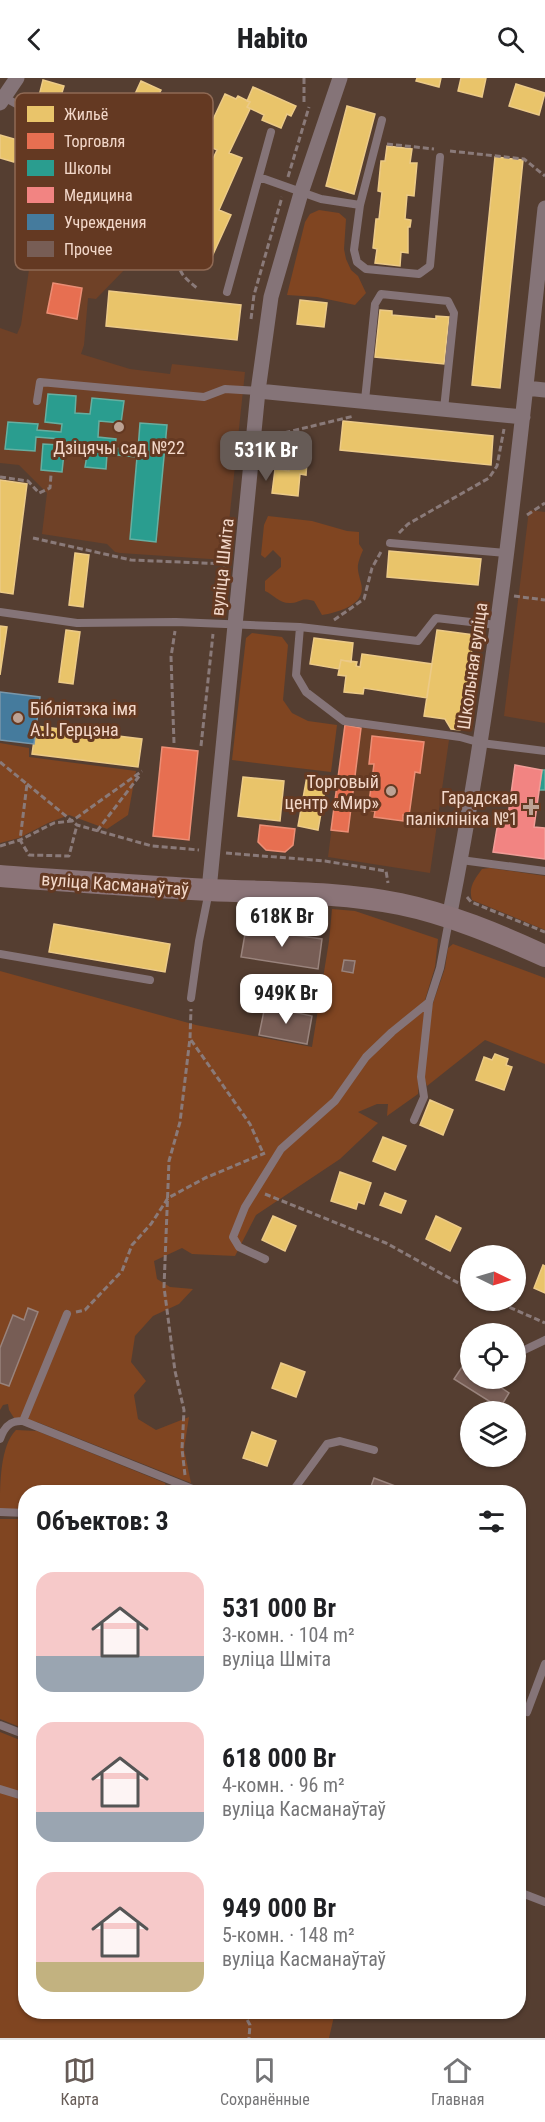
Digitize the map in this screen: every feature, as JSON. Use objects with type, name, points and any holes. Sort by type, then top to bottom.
[{"type":"main road","name":"вуліца Касманаўтаў","points":[[1,879],[329,894],[400,904],[449,918],[545,956]]},
{"type":"street","points":[[2,100],[17,78]]},
{"type":"street","name":"вуліца Шміта","points":[[209,890],[258,391],[271,297],[301,193],[340,78]]},
{"type":"street","name":"Школьная вуліца","points":[[449,918],[481,743],[497,626],[523,417],[545,208]]},
{"type":"street","points":[[526,388],[545,390]]},
{"type":"street","points":[[258,391],[364,407],[444,409],[523,417]]},
{"type":"lane","points":[[382,120],[360,205],[354,250],[357,262],[366,269],[419,274],[430,266],[440,157]]},
{"type":"lane","points":[[227,292],[272,132]]},
{"type":"lane","points":[[259,177],[321,199],[360,205]]},
{"type":"lane","points":[[364,407],[375,304],[381,294],[448,301],[454,313],[444,409]]},
{"type":"lane","points":[[37,401],[40,382],[204,397],[225,389],[258,391]]},
{"type":"lane","points":[[390,543],[506,553]]},
{"type":"lane","points":[[0,612],[77,623],[176,622],[300,627],[418,641],[436,618],[497,626]]},
{"type":"lane","points":[[300,627],[296,675],[306,692],[344,721],[545,751]]},
{"type":"lane","points":[[461,860],[545,871]]},
{"type":"lane","points":[[191,998],[209,890]]},
{"type":"lane","points":[[414,1120],[424,1097],[421,1077],[429,1002],[440,968],[449,918]]},
{"type":"lane","points":[[0,954],[150,980]]},
{"type":"lane","points":[[265,1259],[239,1247],[233,1238],[245,1207],[281,1149],[335,1101],[366,1057],[429,1002]]},
{"type":"lane","points":[[23,1420],[67,1314]]},
{"type":"lane","points":[[526,1349],[545,1340]]},
{"type":"lane","points":[[0,1439],[3,1428],[14,1420],[23,1420],[181,1485]]},
{"type":"lane","points":[[297,1485],[327,1444],[340,1441],[374,1450]]},
{"type":"lane","points":[[0,1512],[18,1513]]},
{"type":"lane","points":[[527,1712],[545,1664]]},
{"type":"lane","points":[[0,1725],[18,1732]]},
{"type":"lane","points":[[0,1789],[18,1795]]},
{"type":"lane","points":[[526,1895],[545,1902]]},
{"type":"path","points":[[304,78],[304,105]]},
{"type":"path","points":[[254,295],[309,107]]},
{"type":"path","points":[[377,141],[386,144],[525,159],[545,176]]},
{"type":"path","points":[[181,270],[196,288]]},
{"type":"path","points":[[254,439],[364,407]]},
{"type":"path","points":[[320,629],[364,599],[372,568],[381,552],[408,524],[489,478],[497,466],[504,429]]},
{"type":"path","points":[[0,477],[28,481],[39,493],[50,488],[51,475]]},
{"type":"path","points":[[523,518],[545,503]]},
{"type":"path","points":[[33,538],[131,560],[228,564]]},
{"type":"path","points":[[501,594],[545,600]]},
{"type":"path","points":[[174,742],[171,657],[176,622]]},
{"type":"path","points":[[0,762],[77,825],[152,846],[324,861],[386,871],[388,885]]},
{"type":"path","points":[[0,846],[20,840],[54,823],[72,821],[142,771],[98,831]]},
{"type":"path","points":[[27,784],[20,840],[29,855],[69,856],[77,825]]},
{"type":"path","points":[[454,893],[468,897],[471,902],[545,932]]},
{"type":"path","points":[[186,1485],[182,1449],[184,1410],[175,1371],[164,1287],[169,1161],[180,1122],[190,1038],[191,998]]},
{"type":"path","points":[[190,1038],[250,1124],[262,1154],[274,1160]]},
{"type":"path","points":[[67,1314],[85,1310],[122,1271],[132,1245],[152,1224],[168,1198],[205,1178],[262,1154],[281,1149]]},
{"type":"path","points":[[255,1190],[386,1243],[460,1284]]},
{"type":"path","points":[[518,1311],[545,1323]]},
{"type":"path","points":[[247,2019],[250,2025],[249,2038]]},
{"type":"shaded area","points":[[319,210],[339,213],[346,219],[344,249],[346,259],[366,293],[355,305],[317,297],[287,295],[305,222],[310,214]]},
{"type":"shaded area","name":"Дзіцячы сад №22","points":[[29,270],[124,270],[96,299],[88,298],[84,345],[81,354],[130,369],[170,374],[172,364],[245,372],[225,560],[120,553],[115,552],[107,544],[42,534],[47,493],[19,465],[0,463],[0,328],[17,334],[21,325]]},
{"type":"shaded area","points":[[529,510],[545,512],[545,723],[504,716]]},
{"type":"shaded area","points":[[268,516],[312,521],[359,532],[359,544],[363,550],[358,567],[362,591],[356,602],[336,612],[322,615],[314,601],[303,600],[287,603],[265,591],[265,581],[281,567],[281,558],[273,550],[265,558],[261,555],[264,525]]},
{"type":"shaded area","points":[[252,633],[282,637],[288,645],[283,700],[292,713],[308,721],[337,725],[331,772],[232,760],[246,638]]},
{"type":"shaded area","points":[[345,725],[449,740],[430,873],[328,857]]},
{"type":"shaded area","points":[[0,743],[29,748],[29,757],[136,771],[128,815],[107,829],[69,815],[19,838],[0,843]]},
{"type":"shaded area","points":[[490,868],[545,876],[545,930],[472,900],[471,891],[475,880],[482,869]]},
{"type":"shaded area","points":[[332,909],[355,911],[438,939],[435,967],[425,1000],[418,1094],[387,1116],[388,1104],[377,1104],[358,1112],[378,1123],[340,1159],[256,1215],[235,1256],[192,1254],[182,1248],[154,1261],[157,1279],[170,1287],[193,1289],[179,1304],[153,1316],[135,1336],[131,1362],[146,1381],[134,1395],[138,1419],[156,1430],[189,1417],[184,1449],[191,1483],[37,1422],[14,1418],[8,1404],[3,1405],[0,1410],[0,971],[196,1025],[312,1047]]},
{"type":"shaded area","points":[[453,944],[545,978],[545,1064],[485,1040],[427,1086],[424,1077],[432,1006],[445,968],[448,948]]},
{"type":"shaded area","points":[[16,1430],[37,1431],[165,1485],[18,1485],[18,1509],[0,1509],[4,1455]]},
{"type":"shaded area","points":[[0,1519],[18,1519],[18,1726],[0,1719]]},
{"type":"shaded area","points":[[0,1732],[18,1739],[18,2019],[333,2019],[329,2038],[0,2038]]},
{"type":"building: Жильё","points":[[417,78],[441,78],[439,87],[416,81]]},
{"type":"building: Жильё","points":[[461,78],[486,78],[482,97],[458,91]]},
{"type":"building: Жильё","points":[[43,80],[64,86],[62,93],[40,93]]},
{"type":"building: Жильё","points":[[141,81],[161,90],[160,93],[136,93]]},
{"type":"building: Жильё","points":[[516,84],[545,93],[539,115],[509,106]]},
{"type":"building: Жильё","points":[[253,87],[296,106],[291,116],[287,114],[281,128],[262,120],[264,115],[247,107]]},
{"type":"building: Жильё","points":[[225,94],[236,99],[238,96],[250,102],[247,107],[250,109],[229,153],[242,158],[219,210],[231,215],[213,254],[213,159],[217,150],[213,148],[213,120]]},
{"type":"building: Жильё","points":[[347,106],[375,114],[354,194],[326,186]]},
{"type":"building: Жильё","points":[[0,135],[15,139],[14,162],[0,158]]},
{"type":"building: Жильё","points":[[387,146],[412,149],[410,163],[417,163],[414,196],[407,195],[405,219],[411,220],[410,227],[408,227],[408,253],[401,252],[400,266],[375,263],[377,249],[373,248],[382,192],[378,191],[381,161],[385,161]]},
{"type":"building: Жильё","points":[[495,157],[523,160],[500,388],[472,385]]},
{"type":"building: Жильё","points":[[109,291],[241,305],[237,340],[106,326]]},
{"type":"building: Жильё","points":[[300,300],[327,303],[324,327],[297,324]]},
{"type":"building: Жильё","points":[[380,310],[392,311],[392,315],[436,319],[436,316],[449,317],[444,364],[375,357]]},
{"type":"building: Жильё","points":[[343,421],[493,436],[491,465],[340,450]]},
{"type":"building: Жильё","points":[[290,459],[307,461],[306,475],[300,474],[298,496],[272,493],[275,469],[289,471]]},
{"type":"building: Жильё","points":[[0,480],[27,484],[13,594],[0,592]]},
{"type":"building: Жильё","points":[[389,551],[481,559],[478,585],[387,577]]},
{"type":"building: Жильё","points":[[75,553],[89,555],[83,607],[69,605]]},
{"type":"building: Жильё","points":[[0,626],[7,627],[0,675]]},
{"type":"building: Жильё","points":[[66,630],[80,632],[73,684],[59,682]]},
{"type":"building: Жильё","points":[[437,630],[474,635],[460,730],[451,729],[445,719],[424,716]]},
{"type":"building: Жильё","points":[[314,638],[353,643],[351,662],[341,660],[339,669],[310,664]]},
{"type":"building: Жильё","points":[[362,654],[432,664],[427,698],[364,688],[363,694],[344,692],[346,676],[338,675],[341,660],[357,662],[356,666],[360,667]]},
{"type":"building: Жильё","points":[[36,726],[142,739],[138,767],[32,754]]},
{"type":"building: Жильё","points":[[307,776],[327,779],[318,830],[298,826]]},
{"type":"building: Жильё","points":[[243,777],[284,781],[280,821],[238,816]]},
{"type":"building: Жильё","points":[[54,924],[170,944],[165,972],[49,952]]},
{"type":"building: Жильё","points":[[495,1054],[508,1059],[506,1065],[512,1067],[504,1090],[476,1080],[484,1057],[492,1060]]},
{"type":"building: Жильё","points":[[430,1100],[453,1110],[443,1135],[420,1125]]},
{"type":"building: Жильё","points":[[383,1137],[406,1146],[395,1170],[373,1161]]},
{"type":"building: Жильё","points":[[340,1172],[371,1183],[364,1204],[358,1202],[356,1209],[331,1201]]},
{"type":"building: Жильё","points":[[385,1193],[406,1201],[401,1213],[380,1205]]},
{"type":"building: Жильё","points":[[273,1216],[296,1226],[285,1251],[262,1240]]},
{"type":"building: Жильё","points":[[436,1216],[461,1228],[450,1251],[426,1239]]},
{"type":"building: Жильё","points":[[543,1265],[545,1266],[545,1293],[534,1288]]},
{"type":"building: Жильё","points":[[281,1363],[305,1372],[296,1397],[272,1388]]},
{"type":"building: Жильё","points":[[252,1432],[276,1441],[267,1466],[243,1458]]},
{"type":"building: Торговля","points":[[53,283],[82,288],[77,319],[47,313]]},
{"type":"building: Торговля","points":[[345,725],[361,728],[348,832],[331,830]]},
{"type":"building: Торговля","name":"Торговый центр «Мир»","points":[[372,736],[424,742],[420,773],[415,772],[409,816],[403,815],[403,821],[374,817],[375,811],[368,810],[374,764],[369,764]]},
{"type":"building: Торговля","points":[[162,747],[198,751],[189,840],[153,836]]},
{"type":"building: Торговля","points":[[260,825],[295,829],[293,845],[285,852],[266,850],[258,842]]},
{"type":"building: Школы","points":[[48,394],[76,396],[75,413],[90,414],[92,398],[124,401],[121,423],[99,421],[98,437],[116,439],[115,448],[138,450],[140,423],[167,425],[156,542],[130,539],[137,457],[107,454],[106,469],[85,467],[87,455],[64,453],[62,472],[41,470],[43,444],[60,445],[61,439],[36,437],[35,451],[5,449],[8,422],[38,424],[37,430],[61,432],[62,424],[45,422]]},
{"type":"building: Школы","points":[[542,770],[545,770],[545,790],[539,790]]},
{"type":"building: Медицина","points":[[515,765],[542,770],[534,827],[545,828],[545,859],[493,852],[498,822],[507,823]]},
{"type":"building: Учреждения","points":[[0,692],[40,697],[34,744],[0,740]]},
{"type":"building: Прочее","points":[[246,928],[322,939],[318,969],[241,957]]},
{"type":"building: Прочее","points":[[344,960],[355,961],[353,973],[342,971]]},
{"type":"building: Прочее","points":[[265,1006],[312,1016],[307,1044],[259,1035]]},
{"type":"building: Прочее","points":[[28,1308],[38,1312],[9,1386],[0,1383],[0,1348],[13,1315],[24,1320]]},
{"type":"building: Прочее","points":[[460,1370],[460,1383],[454,1379]]},
{"type":"building: Прочее","points":[[470,1389],[503,1389],[509,1393],[504,1401],[489,1401]]},
{"type":"building: Прочее","points":[[374,1478],[392,1485],[372,1485]]},
{"type":"place","name":"Дзіцячы сад №22","points":[[119,427]]},
{"type":"place","name":"Бібліятэка імя А.І. Герцэна","points":[[18,718]]},
{"type":"place","name":"Торговый центр «Мир»","points":[[391,791]]},
{"type":"place","name":"Гарадская паліклініка №1","points":[[531,807]]}]
